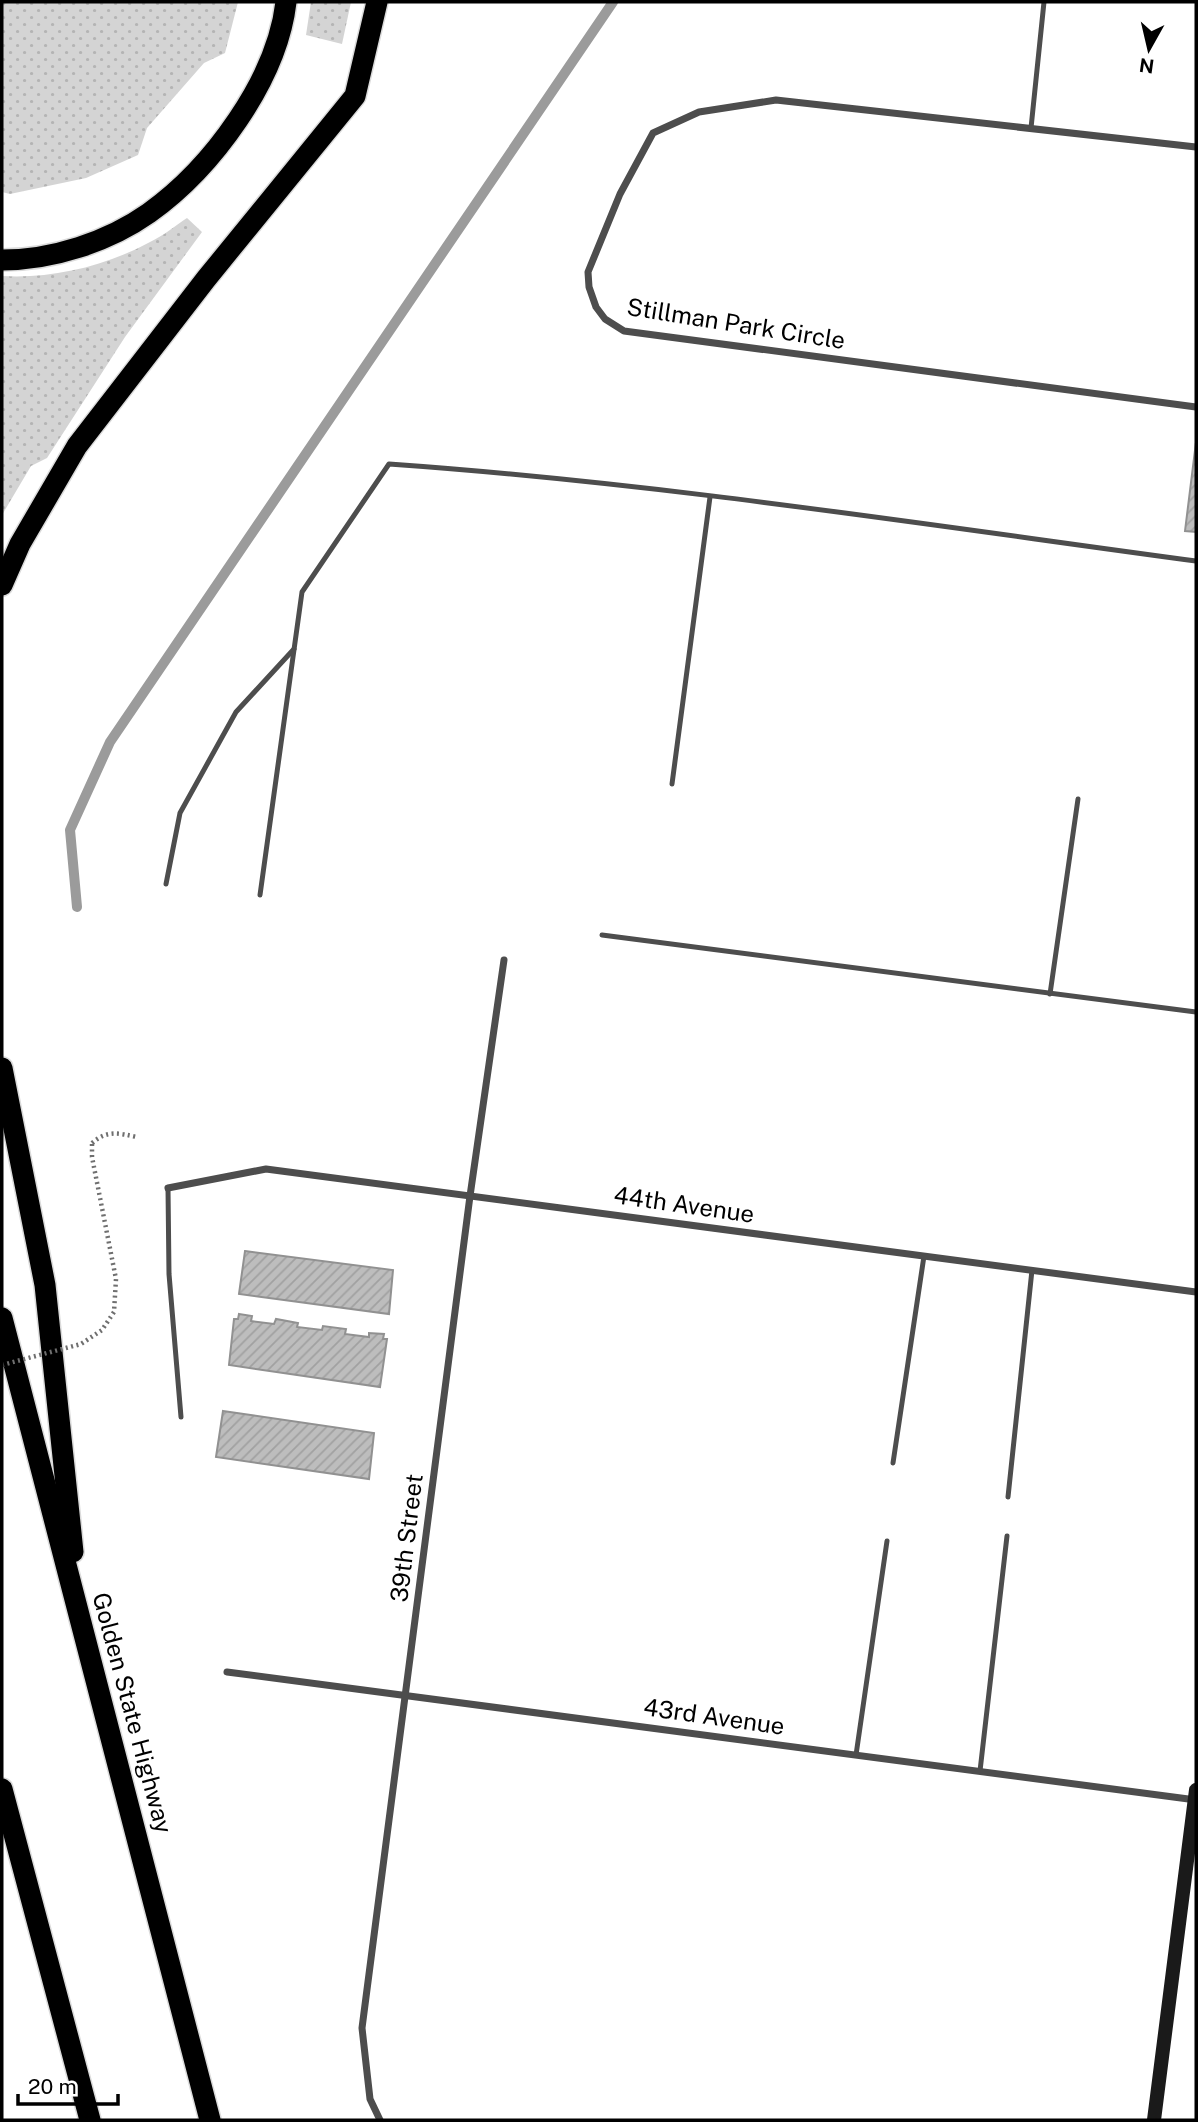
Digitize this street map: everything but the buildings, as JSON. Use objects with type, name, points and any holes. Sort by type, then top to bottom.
[{"type":"highway","points":[[2,260],[67,251],[117,232],[148,214],[190,180],[235,124],[255,92],[277,41],[286,2]]},
{"type":"highway","points":[[2,585],[20,544],[77,446],[198,290],[355,96],[377,2]]},
{"type":"highway","points":[[2,1068],[45,1285],[81,1623]]},
{"type":"highway","name":"Golden State Highway","points":[[2,1318],[211,2120]]},
{"type":"highway","points":[[2,1789],[90,2120]]},
{"type":"street","name":"Stillman Park Circle","points":[[1196,147],[776,100],[699,112],[653,133],[611,214],[589,272],[589,287],[596,307],[605,319],[624,331],[1196,407]]},
{"type":"street","name":"39th Street","points":[[380,2120],[370,2099],[362,2028],[470,1196],[505,960]]},
{"type":"street","name":"44th Avenue","points":[[168,1188],[266,1169],[1196,1292]]},
{"type":"street","name":"43rd Avenue","points":[[227,1672],[1196,1797]]},
{"type":"street","points":[[1154,2120],[1196,1797]]},
{"type":"lane","points":[[1031,128],[1044,2]]},
{"type":"lane","points":[[260,895],[302,592],[389,464],[513,473],[1196,561]]},
{"type":"lane","points":[[672,784],[710,497]]},
{"type":"lane","points":[[166,884],[180,813],[236,712],[294,649]]},
{"type":"lane","points":[[1050,994],[1078,800]]},
{"type":"lane","points":[[602,935],[1196,1012]]},
{"type":"lane","points":[[168,1188],[169,1274],[181,1417]]},
{"type":"lane","points":[[893,1463],[924,1256]]},
{"type":"lane","points":[[1008,1497],[1032,1270]]},
{"type":"lane","points":[[979,1771],[1007,1536]]},
{"type":"lane","points":[[856,1755],[887,1541]]},
{"type":"path","points":[[2,1365],[81,1344],[102,1330],[114,1312],[116,1279],[92,1157],[92,1143],[101,1135],[113,1132],[137,1137]]},
{"type":"shaded area","points":[[2,2],[238,2],[225,53],[204,63],[147,128],[138,155],[86,178],[10,194],[2,192]]},
{"type":"shaded area","points":[[311,2],[351,2],[342,44],[306,35]]},
{"type":"shaded area","points":[[187,218],[202,232],[125,337],[47,458],[31,466],[2,515],[2,276],[59,273],[97,264],[155,240]]},
{"type":"waterway","points":[[77,907],[70,830],[110,742],[613,2]]}]
